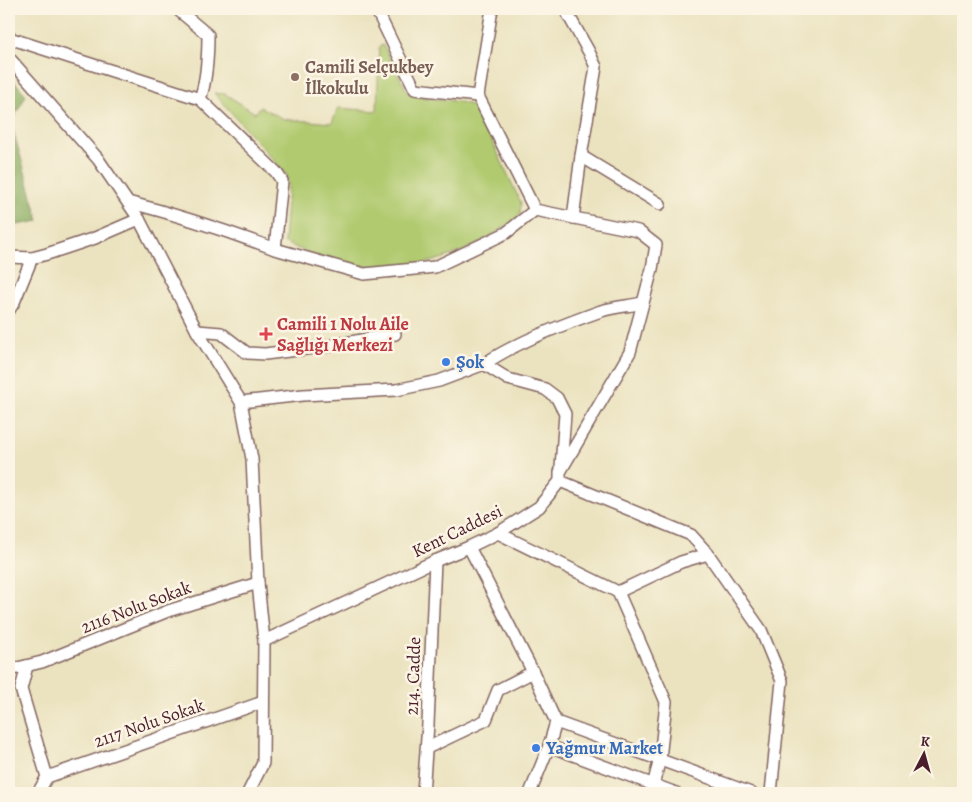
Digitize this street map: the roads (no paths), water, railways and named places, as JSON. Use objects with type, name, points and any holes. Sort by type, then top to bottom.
[{"type":"street","points":[[177,9],[208,35],[204,88],[200,100]]},
{"type":"street","points":[[376,9],[415,89],[478,96]]},
{"type":"street","points":[[492,9],[478,96],[535,210]]},
{"type":"street","points":[[535,210],[573,218],[596,67],[565,9]]},
{"type":"street","points":[[9,38],[200,100],[276,172],[282,181],[275,249]]},
{"type":"street","points":[[9,58],[98,159],[128,202],[197,331],[241,402],[252,459],[258,583],[264,641],[263,763],[248,793]]},
{"type":"street","points":[[581,156],[660,204]]},
{"type":"street","points":[[128,202],[220,229],[275,249],[364,274],[435,267],[506,233],[535,210]]},
{"type":"street","name":"Kent Caddesi","points":[[264,641],[498,533],[539,507],[560,476],[630,352],[652,269],[656,245],[638,231],[573,218]]},
{"type":"street","points":[[9,257],[32,258],[95,238],[139,220]]},
{"type":"street","points":[[9,310],[32,258]]},
{"type":"street","points":[[241,402],[303,395],[396,390],[439,381],[484,364],[492,358],[540,335],[602,311],[643,304]]},
{"type":"street","points":[[197,331],[221,334],[247,353],[256,354],[329,346],[395,334]]},
{"type":"street","points":[[484,364],[508,379],[545,389],[557,398],[565,414],[560,476],[691,535],[708,554],[761,630],[782,682],[771,793]]},
{"type":"street","points":[[498,533],[618,592],[666,702],[660,758],[652,789]]},
{"type":"street","points":[[469,547],[556,722],[549,746],[530,793]]},
{"type":"street","points":[[618,592],[681,562],[708,554]]},
{"type":"street","name":"214. Cadde","points":[[423,793],[427,748],[435,561]]},
{"type":"street","name":"2116 Nolu Sokak","points":[[9,670],[42,662],[168,611],[258,583]]},
{"type":"street","points":[[27,666],[21,689],[47,777],[38,793]]},
{"type":"street","points":[[427,748],[486,720],[498,690],[532,672]]},
{"type":"street","name":"2117 Nolu Sokak","points":[[47,777],[263,702]]},
{"type":"street","points":[[556,722],[660,758],[751,793]]},
{"type":"street","points":[[549,746],[652,789],[676,793]]},
{"type":"place","name":"Camili Selçukbey İlkokulu","points":[[295,77]]},
{"type":"place","name":"Camili 1 Nolu Aile Sağlığı Merkezi","points":[[266,334]]},
{"type":"place","name":"Şok","points":[[446,362]]},
{"type":"place","name":"Yağmur Market","points":[[536,748]]}]
